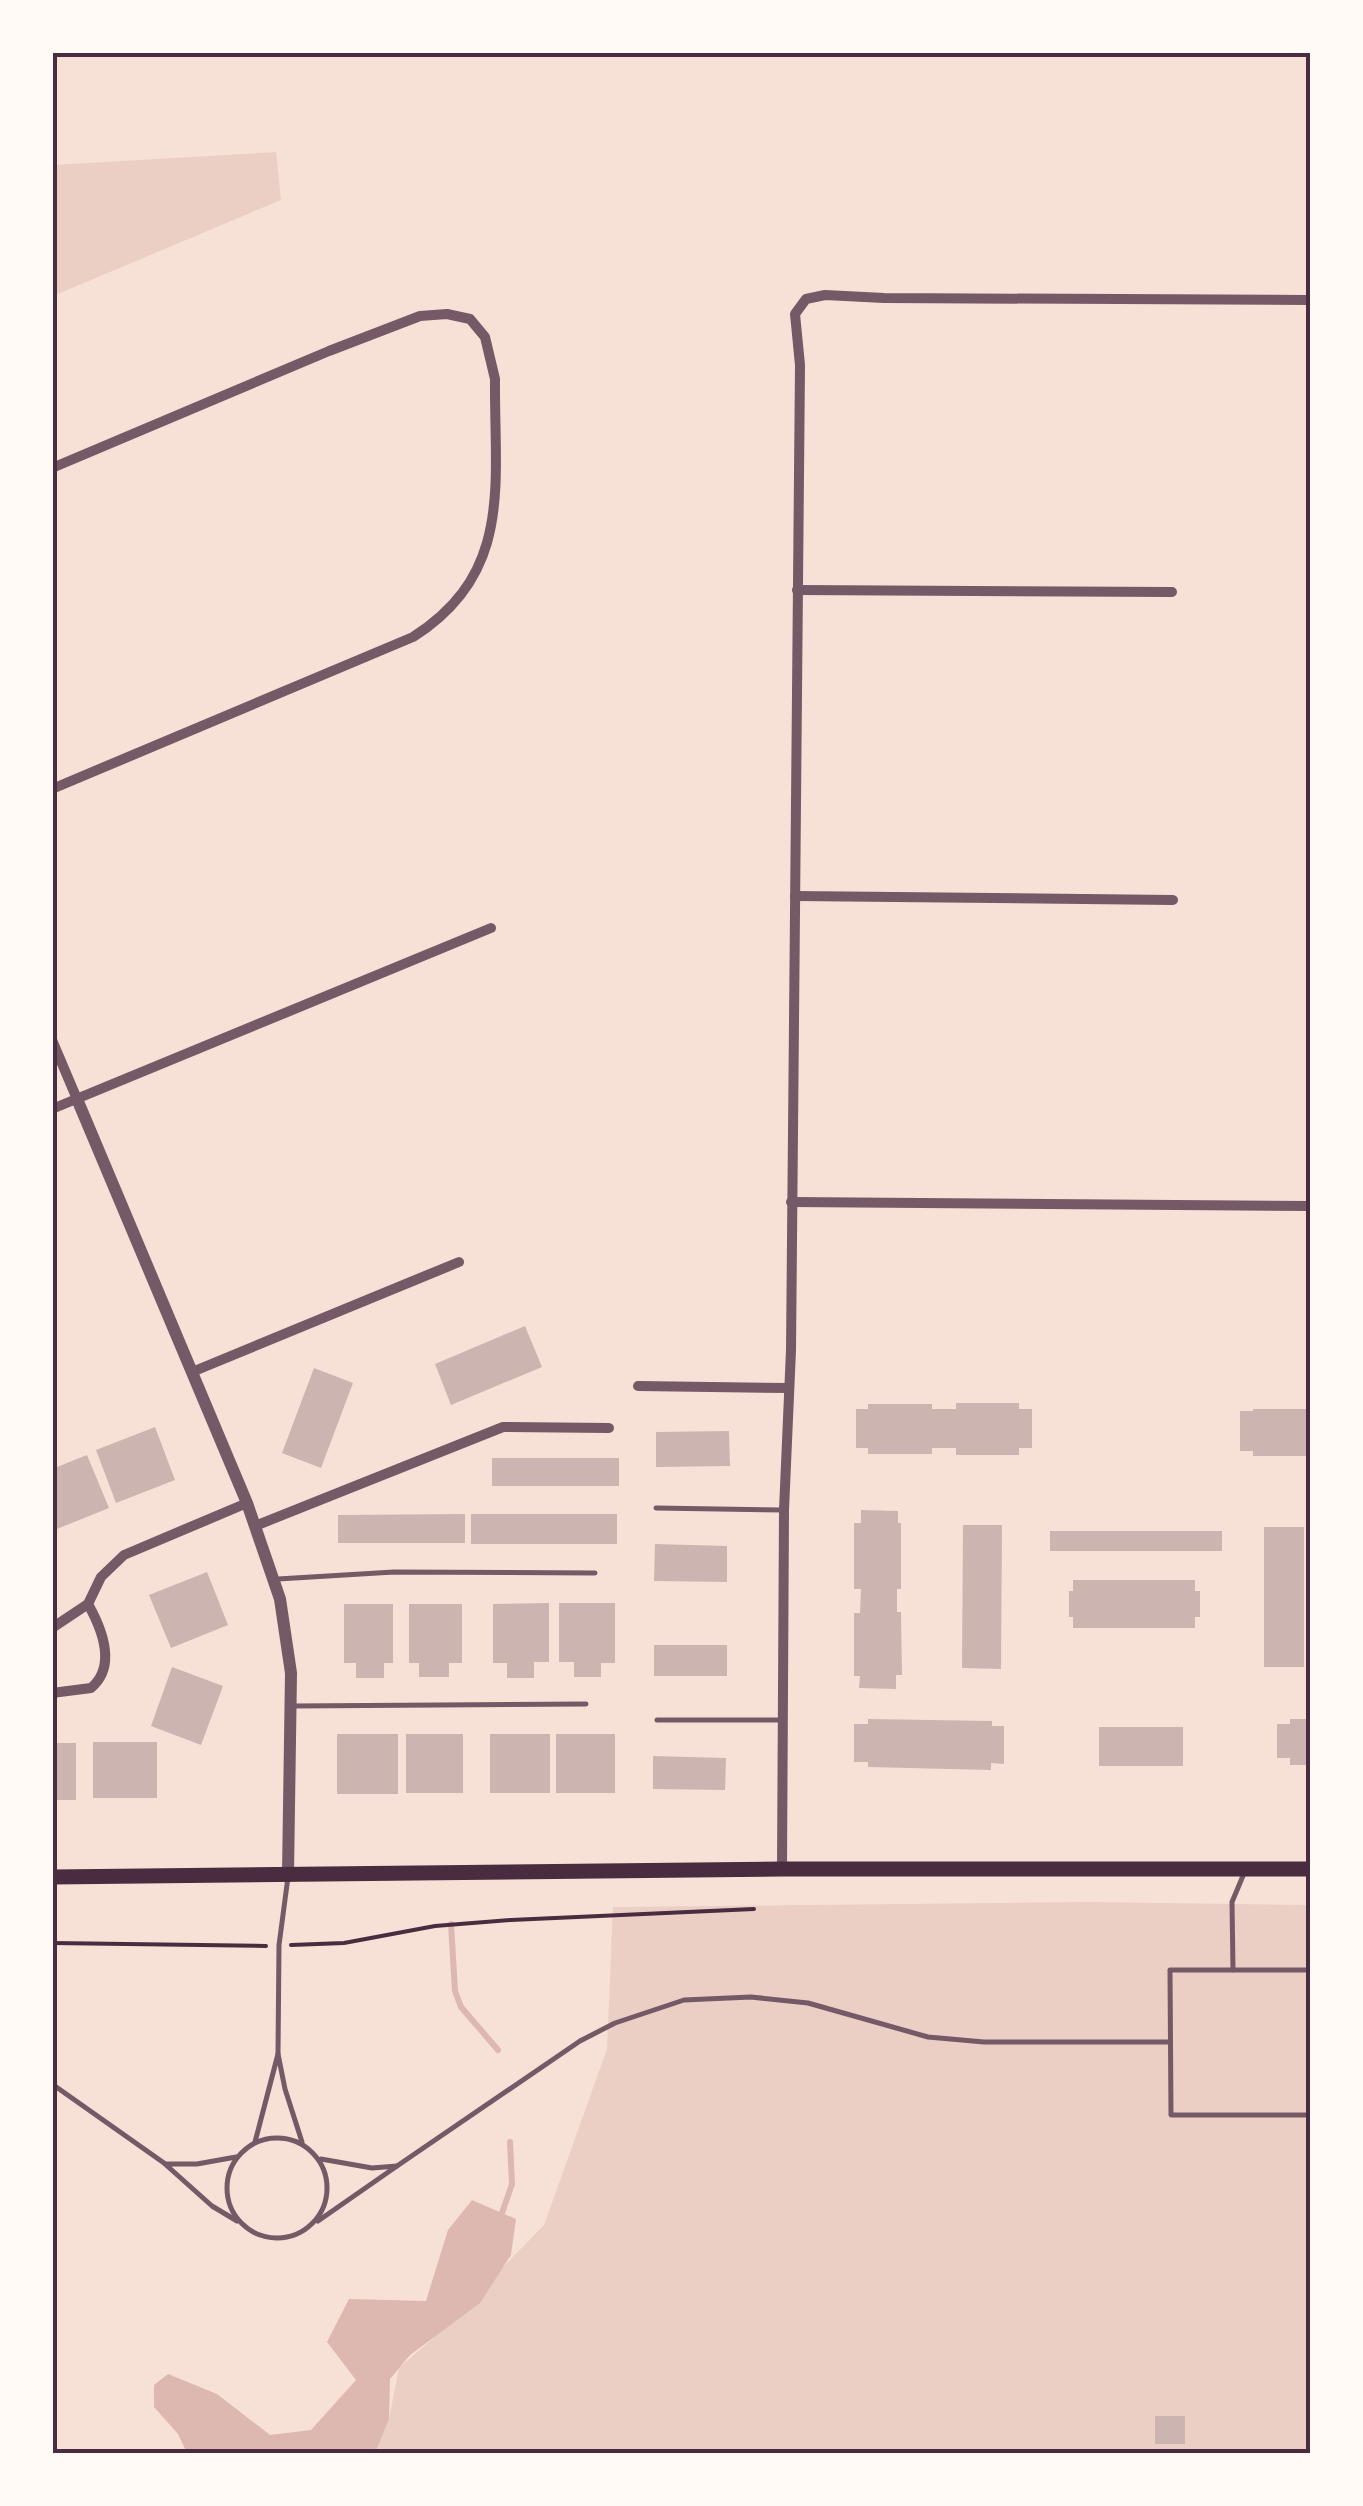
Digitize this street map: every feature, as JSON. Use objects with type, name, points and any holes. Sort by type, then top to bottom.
[{"type":"main road","points":[[52,1877],[782,1869],[1310,1869]]},
{"type":"street","points":[[782,1869],[800,365],[794,322],[798,308],[806,299],[825,295],[1310,300]]},
{"type":"street","points":[[52,468],[420,316],[457,315],[470,319],[484,337],[495,379],[492,529],[482,564],[452,608],[413,637],[52,789]]},
{"type":"street","points":[[797,590],[1172,592]]},
{"type":"street","points":[[795,896],[1174,900]]},
{"type":"street","points":[[52,1109],[490,928]]},
{"type":"street","points":[[52,1040],[247,1503],[274,1579],[288,1639],[288,1874]]},
{"type":"street","points":[[791,1202],[1310,1206]]},
{"type":"street","points":[[192,1372],[459,1262]]},
{"type":"street","points":[[638,1386],[788,1388]]},
{"type":"street","points":[[255,1526],[503,1428],[608,1428]]},
{"type":"street","points":[[52,1628],[88,1604],[101,1577],[124,1556],[247,1503]]},
{"type":"street","points":[[52,1693],[91,1688],[103,1674],[105,1644],[88,1604]]},
{"type":"lane","points":[[656,1508],[784,1510]]},
{"type":"lane","points":[[274,1579],[394,1572],[595,1573]]},
{"type":"lane","points":[[291,1706],[586,1704]]},
{"type":"lane","points":[[657,1720],[784,1720]]},
{"type":"lane","points":[[1233,1970],[1232,1902],[1246,1869]]},
{"type":"lane","points":[[288,1874],[279,1946],[278,2054],[284,2088],[304,2145]]},
{"type":"lane","points":[[1310,1970],[1170,1970],[1170,2115],[1310,2115]]},
{"type":"lane","points":[[52,2084],[165,2164],[212,2206],[256,2234],[288,2238],[303,2232],[580,2041],[684,2000],[751,1997],[808,2003],[928,2037],[984,2042],[1170,2042]]},
{"type":"lane","points":[[254,2144],[278,2054]]},
{"type":"lane","points":[[165,2164],[196,2164],[238,2156],[254,2144],[276,2137],[304,2145],[320,2159],[328,2191],[316,2221],[303,2232]]},
{"type":"lane","points":[[238,2156],[228,2178],[227,2194],[232,2211],[242,2224]]},
{"type":"lane","points":[[320,2159],[372,2168],[397,2166]]},
{"type":"path","points":[[52,1943],[344,1943],[435,1926],[754,1909]]},
{"type":"shaded area","points":[[276,152],[281,200],[53,296],[53,165]]},
{"type":"shaded area","points":[[1089,1902],[1310,1905],[1310,2453],[373,2454],[389,2419],[399,2368],[439,2333],[544,2225],[607,2049],[613,1907]]},
{"type":"shaded area","points":[[472,2200],[516,2219],[511,2255],[480,2303],[410,2355],[390,2379],[389,2419],[375,2453],[187,2453],[178,2434],[154,2407],[154,2385],[168,2374],[217,2394],[270,2435],[311,2430],[356,2380],[327,2342],[349,2299],[426,2301],[448,2230]]},
{"type":"building","points":[[525,1326],[542,1367],[451,1405],[435,1364]]},
{"type":"building","points":[[314,1368],[353,1383],[321,1468],[282,1453]]},
{"type":"building","points":[[956,1403],[1019,1403],[1019,1409],[1032,1409],[1032,1448],[1019,1448],[1019,1455],[956,1455],[956,1448],[932,1448],[932,1454],[868,1454],[868,1448],[856,1448],[856,1409],[868,1409],[868,1404],[932,1404],[932,1409],[956,1409]]},
{"type":"building","points":[[1310,1409],[1310,1456],[1253,1456],[1253,1451],[1240,1451],[1240,1411]]},
{"type":"building","points":[[155,1427],[175,1480],[116,1503],[96,1450]]},
{"type":"building","points":[[729,1431],[730,1466],[656,1467],[656,1432]]},
{"type":"building","points":[[87,1455],[109,1508],[52,1531],[52,1469]]},
{"type":"building","points":[[492,1458],[619,1458],[619,1486],[492,1486]]},
{"type":"building","points":[[861,1510],[898,1511],[901,1523],[897,1612],[901,1612],[902,1675],[896,1675],[896,1689],[859,1688],[860,1676],[854,1676],[854,1613],[860,1613],[861,1589],[854,1589],[854,1523],[861,1523]]},
{"type":"building","points":[[465,1514],[465,1543],[338,1543],[338,1515]]},
{"type":"building","points":[[471,1514],[617,1514],[617,1544],[471,1544]]},
{"type":"building","points":[[963,1525],[1002,1525],[1001,1669],[962,1668]]},
{"type":"building","points":[[1264,1527],[1304,1527],[1304,1667],[1264,1667]]},
{"type":"building","points":[[1050,1531],[1222,1531],[1222,1551],[1050,1551]]},
{"type":"building","points":[[655,1544],[727,1546],[727,1582],[654,1581]]},
{"type":"building","points":[[207,1572],[228,1625],[171,1648],[149,1595]]},
{"type":"building","points":[[1073,1580],[1195,1580],[1195,1591],[1200,1591],[1200,1617],[1195,1617],[1195,1628],[1073,1628],[1069,1591],[1073,1591]]},
{"type":"building","points":[[549,1603],[549,1662],[534,1662],[534,1678],[507,1678],[507,1663],[493,1663],[493,1604]]},
{"type":"building","points":[[559,1603],[615,1603],[615,1663],[601,1663],[601,1677],[574,1677],[574,1662],[559,1662]]},
{"type":"building","points":[[344,1604],[393,1604],[393,1663],[384,1663],[384,1678],[356,1678],[356,1663],[344,1663]]},
{"type":"building","points":[[409,1604],[462,1604],[462,1663],[449,1663],[449,1677],[419,1677],[419,1663],[409,1663]]},
{"type":"building","points":[[654,1645],[727,1645],[727,1676],[654,1676]]},
{"type":"building","points":[[172,1667],[223,1686],[201,1745],[151,1726]]},
{"type":"building","points":[[868,1719],[992,1721],[992,1726],[1004,1726],[1004,1764],[991,1763],[991,1770],[868,1767],[868,1762],[854,1762],[854,1724],[868,1724]]},
{"type":"building","points":[[1290,1719],[1310,1719],[1310,1765],[1290,1765],[1290,1758],[1277,1758],[1277,1724],[1290,1724]]},
{"type":"building","points":[[1099,1727],[1183,1727],[1183,1766],[1099,1766]]},
{"type":"building","points":[[337,1734],[398,1734],[398,1794],[337,1794]]},
{"type":"building","points":[[406,1734],[463,1734],[463,1793],[406,1793]]},
{"type":"building","points":[[490,1734],[550,1734],[550,1793],[490,1793]]},
{"type":"building","points":[[556,1734],[615,1734],[615,1793],[556,1793]]},
{"type":"building","points":[[93,1742],[157,1742],[157,1798],[93,1798]]},
{"type":"building","points":[[52,1743],[76,1743],[76,1800],[52,1800]]},
{"type":"building","points":[[653,1756],[726,1758],[725,1790],[653,1789]]},
{"type":"building","points":[[1155,2416],[1185,2416],[1185,2444],[1155,2444]]},
{"type":"waterway","points":[[451,1924],[455,1991],[461,2007],[498,2050]]},
{"type":"waterway","points":[[500,2219],[512,2184],[510,2142]]}]
